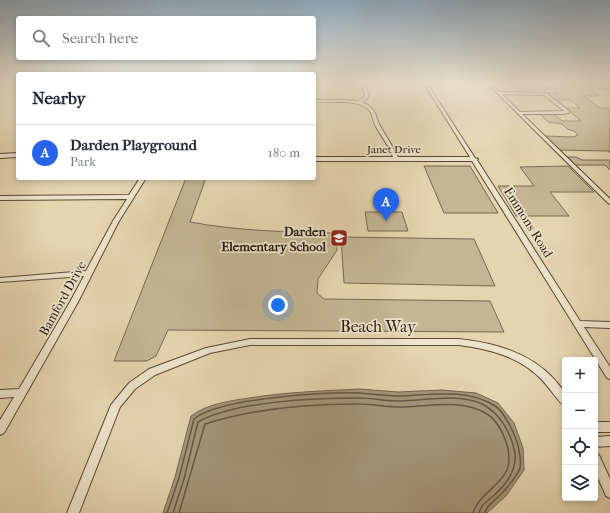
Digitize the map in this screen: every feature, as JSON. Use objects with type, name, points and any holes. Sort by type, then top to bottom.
[{"type":"street","points":[[366,106],[372,111],[378,127],[387,139],[396,159]]},
{"type":"street","name":"Emmons Road","points":[[441,106],[610,375]]},
{"type":"street","points":[[512,106],[610,202]]},
{"type":"street","points":[[519,113],[568,112],[561,106]]},
{"type":"street","points":[[0,156],[16,155]]},
{"type":"street","name":"Janet Drive","points":[[316,159],[475,159]]},
{"type":"street","name":"Bamford Drive","points":[[0,430],[90,273],[130,197],[142,180]]},
{"type":"street","points":[[0,198],[130,197]]},
{"type":"street","points":[[0,280],[90,273]]},
{"type":"street","points":[[577,324],[610,325]]},
{"type":"street","name":"Beach Way","points":[[74,513],[116,405],[124,394],[136,382],[152,372],[209,350],[250,342],[473,343],[496,347],[508,351],[531,364],[551,381],[562,398]]},
{"type":"street","points":[[0,394],[21,393]]},
{"type":"street","points":[[598,427],[610,427]]},
{"type":"street","points":[[598,442],[610,441]]},
{"type":"street","points":[[598,465],[610,492]]},
{"type":"shaded area","points":[[577,106],[597,106],[600,108],[610,108],[610,153],[608,151],[559,150],[545,136],[573,137],[578,135],[574,131],[567,129],[562,124],[548,122],[540,114],[554,114],[562,121],[581,121],[566,108],[580,108]]},
{"type":"shaded area","points":[[567,157],[576,157],[582,160],[610,160],[610,170],[605,165],[575,165]]},
{"type":"shaded area","points":[[424,166],[470,166],[498,213],[444,213]]},
{"type":"shaded area","points":[[568,166],[594,192],[550,192],[569,216],[516,216],[498,186],[534,186],[520,167]]},
{"type":"shaded area","points":[[185,180],[205,180],[190,222],[244,229],[336,233],[337,250],[318,279],[317,293],[324,299],[490,301],[504,332],[168,330],[156,356],[147,361],[114,361]]},
{"type":"shaded area","points":[[365,212],[402,212],[408,231],[368,231]]},
{"type":"shaded area","points":[[341,237],[474,239],[495,286],[344,283]]},
{"type":"water","points":[[360,389],[398,392],[442,390],[476,393],[498,403],[514,423],[523,448],[524,470],[506,496],[487,513],[163,513],[175,477],[191,416],[197,412],[234,400],[277,394]]},
{"type":"place","name":"Darden Playground","points":[[386,221]]},
{"type":"place","name":"Darden Elementary School","points":[[339,238]]}]
